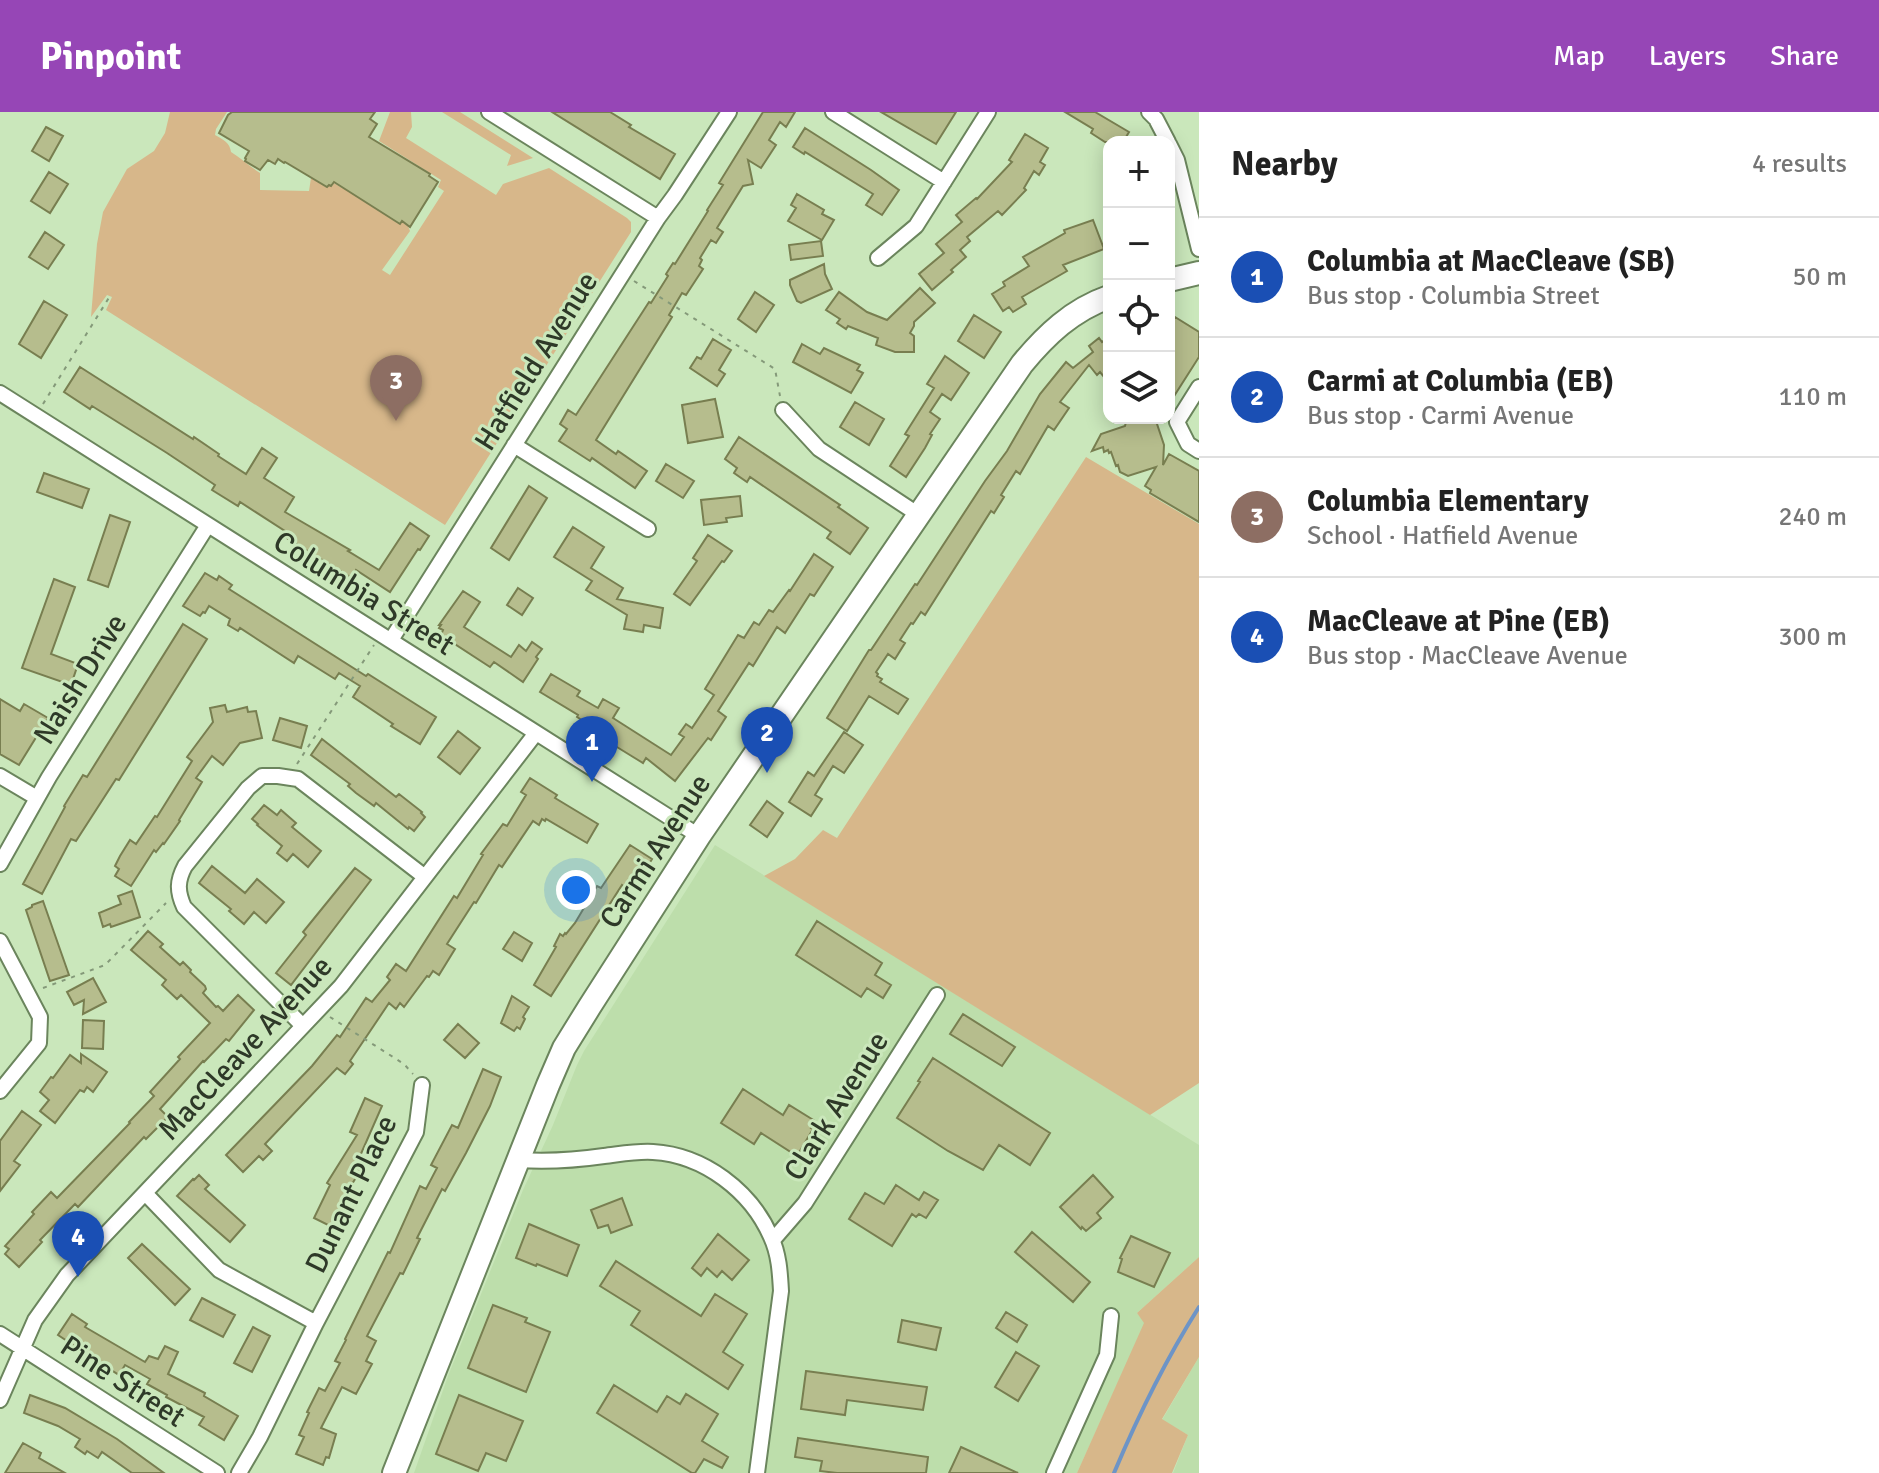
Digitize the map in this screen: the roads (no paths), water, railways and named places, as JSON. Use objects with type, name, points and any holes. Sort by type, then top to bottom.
[{"type":"street","points":[[489,112],[513,118],[658,218]]},
{"type":"street","name":"Hatfield Avenue","points":[[384,636],[514,445],[729,112]]},
{"type":"street","points":[[833,112],[944,182]]},
{"type":"street","points":[[878,258],[916,226],[988,112]]},
{"type":"street","points":[[1149,112],[1164,136]]},
{"type":"street","points":[[1175,156],[1199,249]]},
{"type":"street","points":[[1175,279],[1199,273]]},
{"type":"street","name":"Carmi Avenue","points":[[394,1473],[564,1048],[699,836],[1022,364],[1061,323],[1103,300]]},
{"type":"street","points":[[1199,387],[1177,422],[1188,444],[1199,451]]},
{"type":"street","name":"Columbia Street","points":[[0,393],[699,836]]},
{"type":"street","points":[[783,410],[819,449],[919,515]]},
{"type":"street","points":[[514,445],[648,529]]},
{"type":"street","name":"Naish Drive","points":[[0,864],[37,798],[208,525]]},
{"type":"street","name":"MacCleave Avenue","points":[[0,1400],[35,1320],[67,1275],[341,986],[536,733]]},
{"type":"street","points":[[0,776],[37,798]]},
{"type":"street","points":[[303,1026],[184,907],[178,891],[178,880],[185,866],[248,788],[262,776],[298,779],[425,877]]},
{"type":"street","points":[[0,941],[40,1017],[39,1043],[0,1091]]},
{"type":"street","name":"Clark Avenue","points":[[773,1240],[805,1203],[937,995]]},
{"type":"street","name":"Dunant Place","points":[[239,1473],[416,1132],[422,1085]]},
{"type":"street","points":[[519,1160],[551,1162],[631,1152],[680,1156],[727,1181],[760,1214],[773,1240],[781,1291],[757,1473]]},
{"type":"street","points":[[145,1193],[219,1270],[316,1323]]},
{"type":"street","points":[[1054,1473],[1107,1355],[1111,1316]]},
{"type":"street","name":"Pine Street","points":[[0,1334],[217,1473]]},
{"type":"waterway","points":[[1114,1473],[1153,1388],[1199,1307]]},
{"type":"place","name":"Columbia Elementary","points":[[396,421]]},
{"type":"place","name":"Carmi at Columbia (EB)","points":[[767,773]]},
{"type":"place","name":"Columbia at MacCleave (SB)","points":[[592,782]]},
{"type":"place","name":"MacCleave at Pine (EB)","points":[[78,1277]]}]
